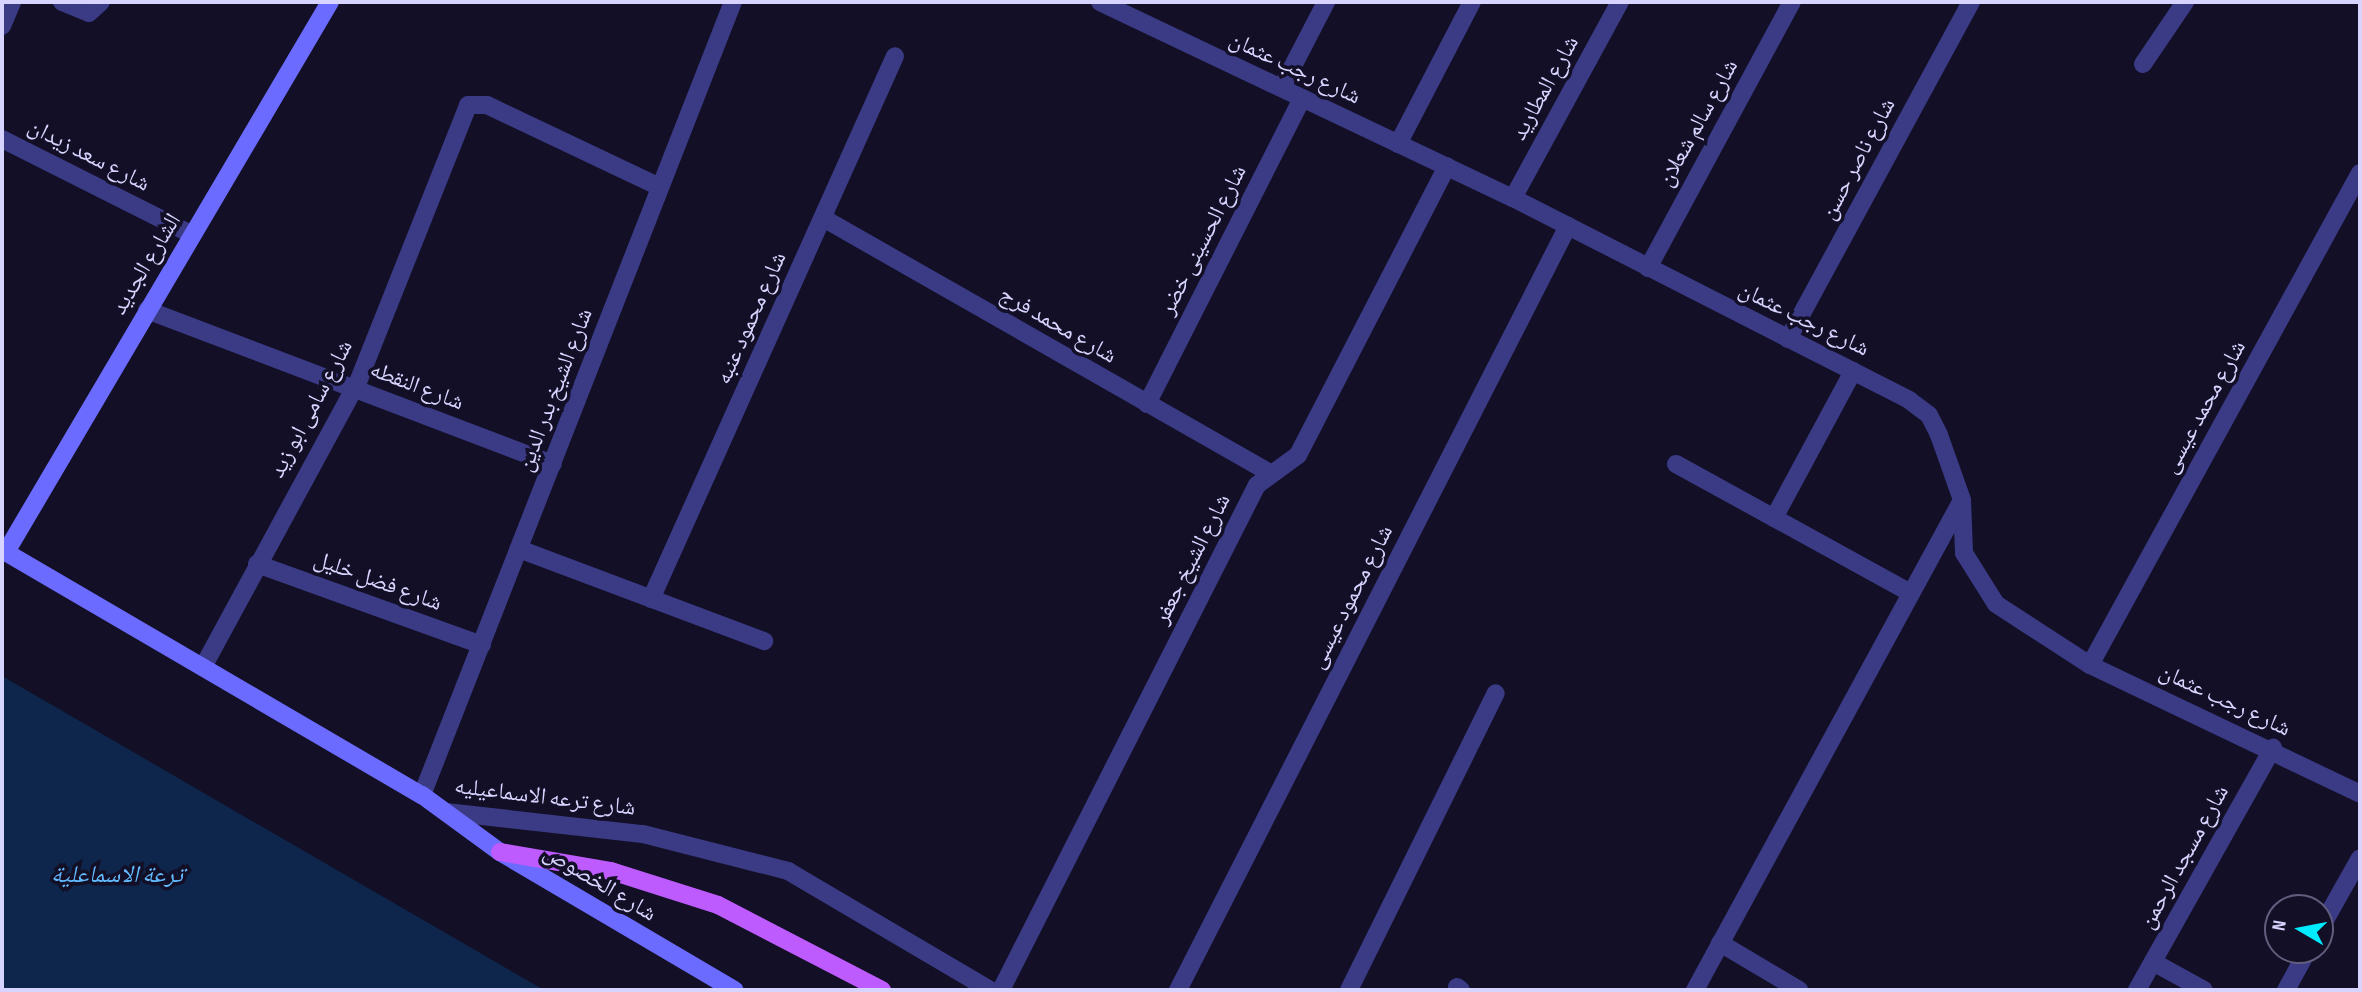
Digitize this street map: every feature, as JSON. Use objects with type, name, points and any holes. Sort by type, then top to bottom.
[{"type":"main road","name":"الشارع الجديد","points":[[4,551],[330,2]]},
{"type":"main road","name":"شارع ترعه الاسماعيليه","points":[[4,551],[422,795],[446,812]]},
{"type":"main road","name":"شارع الخصوص","points":[[446,812],[500,852],[734,990]]},
{"type":"main road","points":[[500,852],[611,871],[718,905],[882,990]]},
{"type":"street","points":[[2,26],[12,2]]},
{"type":"street","points":[[62,2],[89,13],[101,2]]},
{"type":"street","name":"شارع الشيخ بدر الدين","points":[[422,795],[733,2]]},
{"type":"street","name":"شارع رجب عثمان","points":[[1101,2],[1513,198],[1853,372],[1929,415],[1962,500],[1964,552],[1979,583],[2014,617],[2090,665],[2273,748],[2360,794]]},
{"type":"street","points":[[1282,87],[1326,2]]},
{"type":"street","points":[[1398,144],[1472,2]]},
{"type":"street","name":"شارع المطاريد","points":[[1513,198],[1620,2]]},
{"type":"street","name":"شارع سالم شعلان","points":[[1648,268],[1792,2]]},
{"type":"street","name":"شارع ناصر حسن","points":[[1788,339],[1971,2]]},
{"type":"street","points":[[2143,64],[2185,2]]},
{"type":"street","name":"شارع محمود عنبه","points":[[651,599],[895,56]]},
{"type":"street","name":"شارع الحسينى خضر","points":[[1147,404],[1302,98]]},
{"type":"street","name":"شارع سامى ابو زيد","points":[[203,667],[354,389],[466,109],[487,105],[660,187]]},
{"type":"street","name":"شارع سعد زيدان","points":[[2,139],[191,234]]},
{"type":"street","name":"شارع الشيخ جعفر","points":[[1001,990],[1257,485],[1298,455],[1447,166]]},
{"type":"street","name":"شارع محمد عيسى","points":[[2090,665],[2360,173]]},
{"type":"street","name":"شارع محمد فرج","points":[[823,218],[1270,473]]},
{"type":"street","name":"شارع محمود عيسى","points":[[1178,990],[1568,226]]},
{"type":"street","name":"شارع النقطه","points":[[147,310],[553,464]]},
{"type":"street","points":[[1774,518],[1853,372]]},
{"type":"street","points":[[1676,464],[1912,593]]},
{"type":"street","points":[[1695,990],[1962,500]]},
{"type":"street","points":[[519,549],[764,641]]},
{"type":"street","name":"شارع فضل خليل","points":[[257,564],[482,645]]},
{"type":"street","points":[[1349,990],[1496,693]]},
{"type":"street","name":"شارع مسجد الرحمن","points":[[2137,990],[2273,748]]},
{"type":"street","name":"شارع ترعه الاسماعيليه","points":[[446,812],[643,834],[788,871],[990,990]]},
{"type":"street","points":[[2334,904],[2360,858]]},
{"type":"street","points":[[1720,943],[1799,990]]},
{"type":"street","points":[[2153,962],[2204,990]]},
{"type":"street","points":[[2286,990],[2300,964]]},
{"type":"water","name":"ترعة الاسماعلية","points":[[2,676],[544,990],[2,990]]}]
